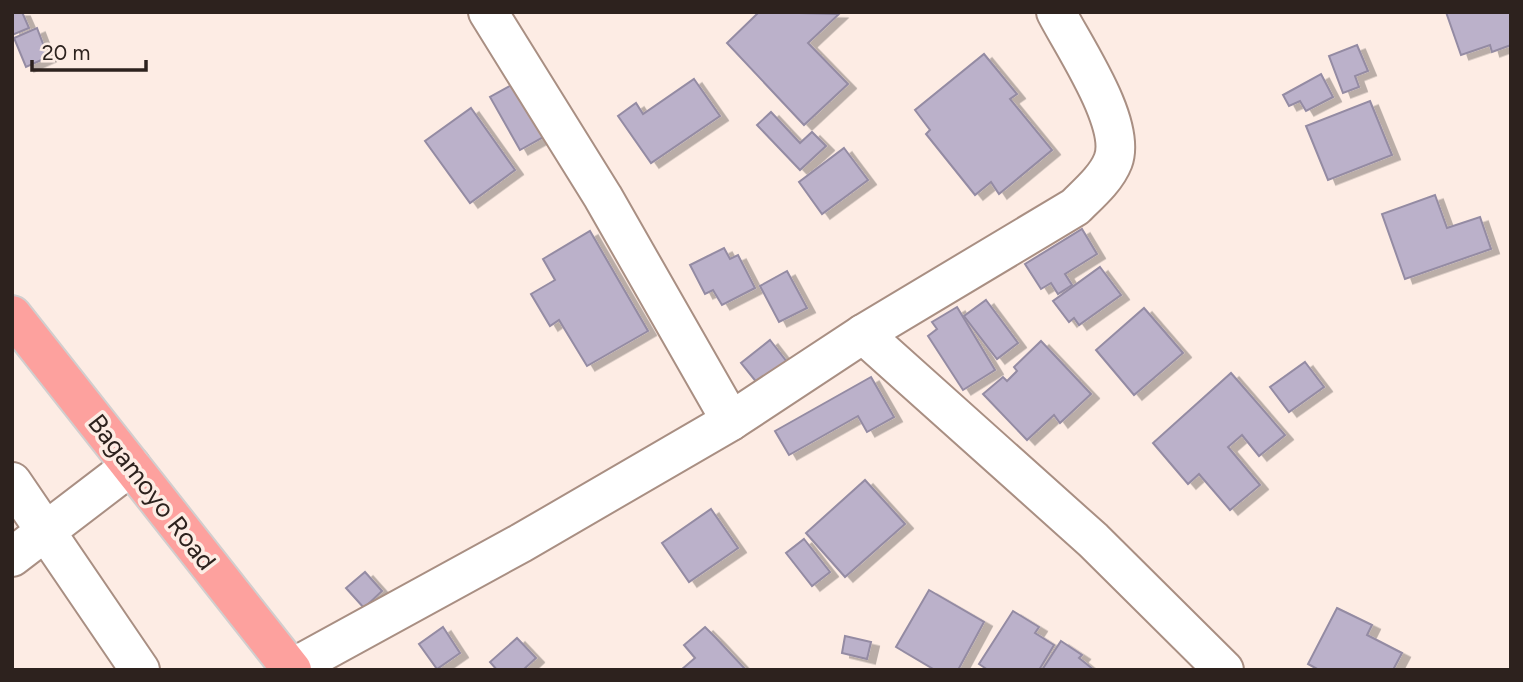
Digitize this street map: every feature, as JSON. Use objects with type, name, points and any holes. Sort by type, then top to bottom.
[{"type":"highway","name":"Bagamoyo Road","points":[[12,315],[292,669]]},
{"type":"street","points":[[488,12],[603,197],[731,421]]},
{"type":"street","points":[[292,669],[521,543],[731,421],[863,334],[1075,207],[1097,186],[1113,163],[1117,145],[1113,121],[1056,12]]},
{"type":"street","points":[[863,334],[1093,540],[1224,670]]},
{"type":"street","points":[[12,557],[131,466]]},
{"type":"street","points":[[12,482],[140,670]]},
{"type":"building","points":[[12,12],[22,12],[29,28],[12,35]]},
{"type":"building","points":[[759,12],[839,14],[808,43],[848,84],[804,125],[727,43]]},
{"type":"building","points":[[1446,12],[1511,12],[1511,45],[1492,52],[1490,45],[1461,55]]},
{"type":"building","points":[[37,28],[48,57],[26,67],[14,38]]},
{"type":"building","points":[[1357,45],[1368,71],[1355,76],[1359,87],[1343,93],[1329,56]]},
{"type":"building","points":[[984,54],[1017,94],[1010,99],[1052,150],[999,194],[991,182],[975,195],[926,134],[930,130],[915,110]]},
{"type":"building","points":[[1321,74],[1333,97],[1306,111],[1300,101],[1289,106],[1283,95]]},
{"type":"building","points":[[694,79],[720,116],[651,163],[618,116],[636,103],[643,114]]},
{"type":"building","points":[[515,83],[545,136],[520,150],[490,97]]},
{"type":"building","points":[[1370,101],[1392,155],[1328,180],[1306,126]]},
{"type":"building","points":[[471,108],[515,170],[470,203],[425,141]]},
{"type":"building","points":[[771,112],[800,143],[812,132],[826,146],[800,170],[757,125]]},
{"type":"building","points":[[844,148],[868,180],[822,214],[799,182]]},
{"type":"building","points":[[1435,195],[1447,228],[1480,217],[1491,249],[1405,279],[1382,214]]},
{"type":"building","points":[[1082,229],[1097,254],[1065,274],[1072,285],[1058,294],[1051,283],[1041,289],[1025,264]]},
{"type":"building","points":[[590,231],[648,331],[587,366],[559,320],[550,326],[531,294],[555,280],[543,259]]},
{"type":"building","points":[[724,248],[730,259],[738,255],[755,288],[722,305],[713,290],[705,294],[690,265]]},
{"type":"building","points":[[1100,267],[1121,295],[1079,325],[1074,318],[1069,322],[1053,301]]},
{"type":"building","points":[[787,271],[807,308],[779,322],[760,286]]},
{"type":"building","points":[[986,300],[1018,343],[997,359],[964,316]]},
{"type":"building","points":[[957,307],[995,370],[963,390],[928,336],[937,329],[932,322]]},
{"type":"building","points":[[1144,308],[1183,353],[1134,395],[1096,350]]},
{"type":"building","points":[[770,340],[787,362],[758,384],[741,363]]},
{"type":"building","points":[[1041,341],[1091,394],[1060,423],[1054,415],[1027,440],[983,394],[1003,377],[1007,381],[1017,371],[1014,367]]},
{"type":"building","points":[[1305,362],[1324,387],[1289,412],[1270,387]]},
{"type":"building","points":[[1231,373],[1285,435],[1259,456],[1242,435],[1228,447],[1260,485],[1230,510],[1199,474],[1188,484],[1153,443]]},
{"type":"building","points":[[871,377],[894,417],[867,432],[858,416],[789,455],[775,431]]},
{"type":"building","points":[[865,480],[905,524],[845,577],[806,533]]},
{"type":"building","points":[[711,509],[738,548],[689,582],[662,543]]},
{"type":"building","points":[[804,539],[830,572],[812,586],[786,553]]},
{"type":"building","points":[[365,572],[382,591],[364,608],[346,588]]},
{"type":"building","points":[[929,590],[984,622],[958,670],[935,670],[896,647]]},
{"type":"building","points":[[1337,608],[1372,625],[1367,635],[1402,653],[1393,670],[1319,670],[1308,664]]},
{"type":"building","points":[[1013,611],[1039,627],[1035,633],[1054,645],[1039,670],[988,670],[979,664]]},
{"type":"building","points":[[443,627],[460,653],[437,669],[419,644]]},
{"type":"building","points":[[705,627],[746,670],[681,670],[695,658],[684,645]]},
{"type":"building","points":[[845,636],[871,642],[867,659],[842,653]]},
{"type":"building","points":[[517,638],[536,658],[523,670],[497,670],[490,662]]},
{"type":"building","points":[[1061,641],[1082,655],[1079,658],[1094,670],[1042,670]]}]
